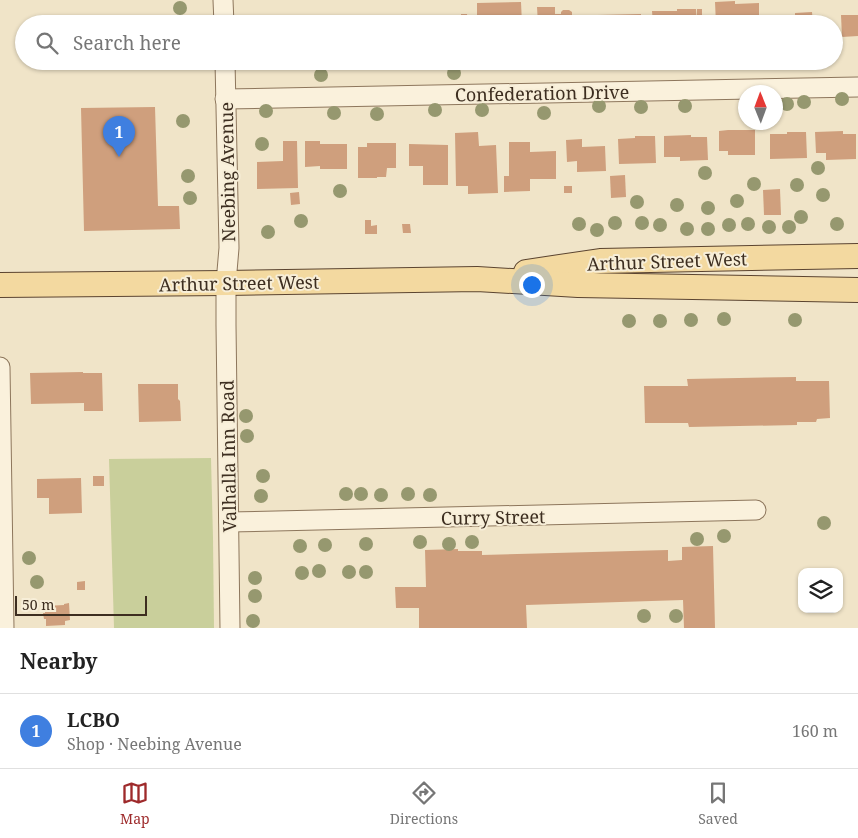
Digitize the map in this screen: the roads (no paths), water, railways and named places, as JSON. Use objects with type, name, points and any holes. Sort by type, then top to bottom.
[{"type":"main road","name":"Arthur Street West","points":[[477,279],[600,261],[858,256]]},
{"type":"main road","name":"Arthur Street West","points":[[0,285],[477,279],[578,285],[858,290]]},
{"type":"street","points":[[224,0],[224,15]]},
{"type":"street","name":"Neebing Avenue","points":[[224,70],[229,248],[226,283]]},
{"type":"street","name":"Confederation Drive","points":[[225,99],[858,87]]},
{"type":"street","name":"Valhalla Inn Road","points":[[226,283],[230,628]]},
{"type":"street","points":[[0,367],[4,628]]},
{"type":"street","name":"Curry Street","points":[[229,522],[756,510]]},
{"type":"place","name":"LCBO","points":[[119,157]]}]
